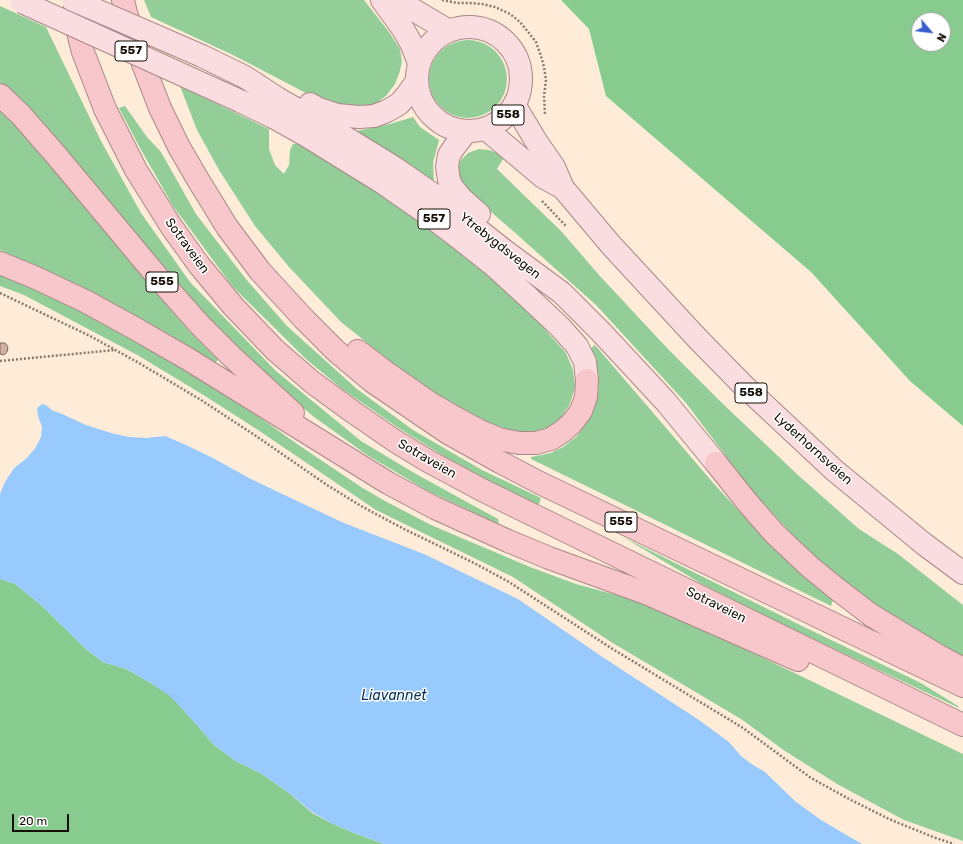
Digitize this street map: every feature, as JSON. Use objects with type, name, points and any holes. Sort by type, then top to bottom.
[{"type":"highway","name":"Sotraveien","points":[[70,0],[84,52],[106,109],[136,170],[171,226],[199,265],[233,306],[275,350],[312,382],[395,441],[428,461],[482,490],[963,725]]},
{"type":"highway","name":"555","points":[[123,0],[143,64],[160,108],[179,147],[227,227],[260,271],[304,319],[336,350],[373,382],[448,433],[500,462],[963,686]]},
{"type":"highway","name":"555","points":[[0,95],[21,115],[56,155],[156,275],[200,325],[236,361],[340,454]]},
{"type":"highway","name":"555","points":[[0,263],[79,298],[136,329],[188,359],[388,483],[435,508],[549,558],[648,594],[789,657],[926,708]]},
{"type":"highway","name":"555","points":[[304,319],[349,344],[430,403],[480,431],[499,439],[519,443],[536,443],[551,439],[563,431],[572,423],[581,411],[586,397],[587,380]]},
{"type":"highway","points":[[716,463],[774,533],[810,567],[872,615],[913,641],[963,669]]},
{"type":"main road","name":"Ytrebygdsvegen","points":[[73,0],[202,56],[245,77],[277,98],[353,142],[437,197],[505,251],[562,293],[637,370],[671,408],[716,463]]},
{"type":"main road","name":"558","points":[[382,0],[408,38],[418,72],[419,94],[424,106],[432,116],[442,124],[454,130],[476,130],[498,124],[508,116],[515,106],[520,94],[522,81],[521,68],[516,55],[509,45],[499,36],[487,30],[475,27],[462,27],[439,36],[424,53],[418,72]]},
{"type":"main road","points":[[399,0],[449,31]]},
{"type":"main road","name":"557","points":[[19,1],[273,117],[307,136],[383,183],[426,213],[492,264],[560,326],[577,346],[585,362],[587,380]]},
{"type":"main road","name":"557","points":[[245,77],[281,89],[319,109],[337,115],[358,117],[374,116],[387,112],[399,104],[407,95],[418,72]]},
{"type":"main road","name":"Lyderhornsveien","points":[[515,106],[554,168],[562,188]]},
{"type":"main road","name":"557","points":[[476,130],[455,146],[449,155],[447,167],[449,180],[452,187],[462,199],[511,241],[562,293]]},
{"type":"main road","name":"Lyderhornsveien","points":[[476,130],[543,177],[562,188],[616,250],[696,337],[742,384],[834,470],[924,544],[963,573]]},
{"type":"path","points":[[442,0],[457,3],[482,4],[495,7],[510,14],[520,22],[536,42],[544,67],[546,80],[544,109],[546,120]]},
{"type":"path","points":[[0,293],[90,336],[115,350],[201,400],[256,436],[327,486],[404,529],[509,582],[611,648],[743,728],[811,778],[889,819],[954,844]]},
{"type":"path","points":[[0,361],[115,350]]},
{"type":"green space","points":[[144,0],[364,0],[389,32],[400,49],[402,62],[399,74],[395,84],[386,96],[371,107],[339,106],[321,101],[235,56],[151,17]]},
{"type":"green space","points":[[561,0],[963,0],[963,426],[910,381],[811,272],[606,96],[589,29]]},
{"type":"green space","points":[[0,6],[46,27],[101,141],[141,213],[190,282],[276,371],[361,441],[416,474],[498,519],[499,524],[428,491],[367,455],[314,417],[262,373],[176,286],[13,94],[0,82]]},
{"type":"green space","points":[[468,40],[483,43],[490,47],[500,57],[504,64],[507,79],[504,94],[500,101],[490,111],[483,115],[468,118],[453,115],[446,111],[436,101],[432,94],[429,79],[432,64],[436,57],[446,47],[453,43]]},
{"type":"green space","points":[[180,86],[269,129],[269,149],[275,165],[284,174],[289,165],[290,150],[293,144],[299,143],[389,200],[472,260],[532,315],[566,353],[573,370],[575,387],[570,404],[560,419],[547,429],[522,434],[483,421],[428,391],[341,322],[289,267],[255,226],[219,170],[197,130]]},
{"type":"green space","points":[[125,106],[147,137],[161,152],[196,214],[245,278],[287,326],[357,389],[413,430],[482,470],[541,498],[538,507],[447,458],[400,429],[341,388],[307,360],[233,287],[173,206],[119,108]]},
{"type":"green space","points":[[0,111],[18,128],[66,182],[169,308],[189,331],[218,360],[215,363],[183,344],[53,275],[0,250]]},
{"type":"green space","points":[[413,117],[420,127],[439,140],[433,163],[434,183],[356,131],[390,124]]},
{"type":"green space","points":[[479,149],[489,150],[505,156],[497,169],[562,232],[599,275],[667,348],[723,404],[798,475],[859,529],[898,554],[963,605],[963,658],[881,610],[817,560],[791,533],[753,492],[686,403],[596,305],[468,192],[461,183],[458,168],[461,160],[468,153]]},
{"type":"green space","points":[[0,275],[15,280],[94,318],[156,352],[228,395],[361,487],[431,525],[530,567],[576,584],[627,598],[653,608],[730,642],[963,754],[963,841],[904,820],[837,784],[785,751],[741,719],[611,642],[513,577],[376,510],[258,430],[139,356],[24,295],[0,286]]},
{"type":"green space","points":[[595,345],[715,485],[777,552],[833,600],[831,606],[531,459],[531,457],[551,453],[563,447],[576,437],[587,423],[598,395],[599,379],[591,348]]},
{"type":"green space","points":[[623,537],[921,683],[959,708],[769,618],[702,584]]},
{"type":"green space","points":[[0,579],[15,584],[41,605],[87,650],[103,662],[126,669],[171,696],[214,745],[234,760],[262,774],[289,793],[312,813],[354,833],[384,844],[0,844]]},
{"type":"water","name":"Liavannet","points":[[42,404],[46,405],[53,411],[86,425],[111,433],[129,437],[146,438],[165,436],[344,523],[424,554],[518,599],[601,656],[699,720],[729,742],[741,756],[765,772],[796,802],[821,820],[862,844],[384,844],[331,823],[312,812],[289,793],[262,774],[234,760],[214,745],[170,696],[126,669],[103,662],[87,650],[41,605],[15,584],[0,579],[0,494],[5,482],[14,468],[27,458],[36,447],[41,437],[42,427],[37,408]]},
{"type":"building","points":[[0,343],[5,343],[8,347],[7,352],[4,355],[0,354]]}]
